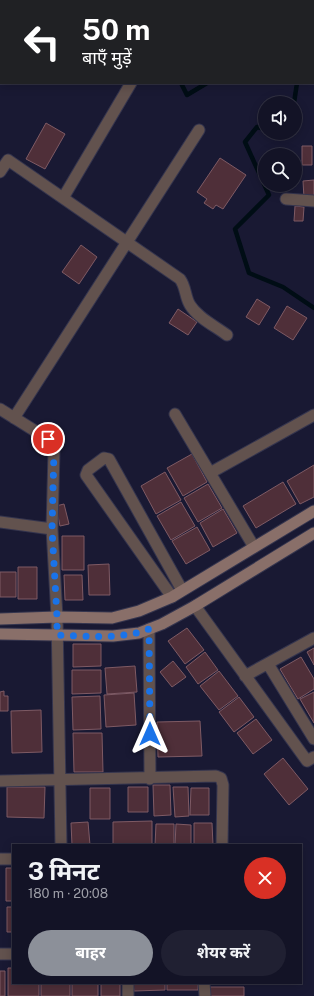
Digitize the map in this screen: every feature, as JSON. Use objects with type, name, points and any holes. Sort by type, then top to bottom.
[{"type":"main road","points":[[0,619],[57,617],[112,618],[139,611],[172,597],[314,510]]},
{"type":"main road","points":[[0,634],[113,636],[139,633],[162,624],[195,606],[314,533]]},
{"type":"street","points":[[63,198],[130,84]]},
{"type":"street","points":[[14,418],[199,130]]},
{"type":"street","points":[[0,172],[8,160],[180,279],[184,285],[189,303],[193,309],[227,335]]},
{"type":"street","points":[[286,199],[314,201]]},
{"type":"street","points":[[0,409],[48,439],[54,450],[52,529],[57,617],[59,779],[62,844]]},
{"type":"street","points":[[175,414],[254,547]]},
{"type":"street","points":[[210,473],[314,415]]},
{"type":"street","points":[[172,597],[86,475],[88,470],[104,458],[109,459],[182,590]]},
{"type":"street","points":[[0,522],[52,529]]},
{"type":"street","points":[[195,606],[307,761],[314,757]]},
{"type":"street","points":[[149,629],[150,779]]},
{"type":"street","points":[[246,676],[314,638]]},
{"type":"street","points":[[268,664],[314,739]]},
{"type":"street","points":[[0,781],[59,779],[150,779],[216,776],[221,778],[223,785],[222,844]]},
{"type":"street","points":[[0,859],[12,859]]},
{"type":"street","points":[[0,954],[12,954]]},
{"type":"street","points":[[128,984],[128,996]]},
{"type":"street","points":[[204,984],[205,996]]},
{"type":"building","points":[[46,123],[65,134],[45,169],[26,159]]},
{"type":"building","points":[[302,146],[312,146],[312,165],[302,165]]},
{"type":"building","points":[[220,158],[246,175],[223,209],[216,205],[213,209],[204,203],[207,199],[197,192]]},
{"type":"building","points":[[314,180],[314,198],[304,198],[303,181]]},
{"type":"building","points":[[295,206],[304,207],[303,221],[294,221]]},
{"type":"building","points":[[81,245],[97,257],[79,284],[62,272]]},
{"type":"building","points":[[257,299],[270,307],[259,325],[246,317]]},
{"type":"building","points":[[287,306],[307,318],[293,340],[274,328]]},
{"type":"building","points":[[178,309],[197,322],[188,335],[169,323]]},
{"type":"building","points":[[192,454],[207,482],[183,496],[167,468]]},
{"type":"building","points":[[314,465],[314,497],[300,504],[287,481]]},
{"type":"building","points":[[165,472],[181,500],[156,514],[141,486]]},
{"type":"building","points":[[283,482],[296,504],[256,528],[243,506]]},
{"type":"building","points":[[208,484],[222,508],[198,522],[184,498]]},
{"type":"building","points":[[181,502],[195,526],[171,540],[157,516]]},
{"type":"building","points":[[64,504],[69,524],[60,526],[56,506]]},
{"type":"building","points":[[223,509],[237,533],[213,547],[200,523]]},
{"type":"building","points":[[197,527],[210,550],[186,564],[172,541]]},
{"type":"building","points":[[62,536],[84,536],[84,570],[62,570]]},
{"type":"building","points":[[109,564],[110,595],[89,595],[88,565]]},
{"type":"building","points":[[18,567],[37,567],[37,599],[18,599]]},
{"type":"building","points":[[0,572],[16,572],[16,597],[0,597]]},
{"type":"building","points":[[64,575],[82,575],[83,600],[65,600]]},
{"type":"building","points":[[187,628],[204,650],[185,664],[168,641]]},
{"type":"building","points":[[73,644],[101,644],[101,666],[73,667]]},
{"type":"building","points":[[314,648],[314,665],[307,652]]},
{"type":"building","points":[[205,652],[218,670],[198,684],[186,667]]},
{"type":"building","points":[[301,657],[314,679],[314,689],[298,699],[280,669]]},
{"type":"building","points":[[173,661],[186,677],[172,687],[160,672]]},
{"type":"building","points":[[135,666],[137,692],[107,694],[105,668]]},
{"type":"building","points":[[72,670],[101,670],[101,693],[72,694]]},
{"type":"building","points":[[219,671],[238,696],[219,710],[200,686]]},
{"type":"building","points":[[4,691],[4,696],[8,696],[8,711],[0,711],[0,692]]},
{"type":"building","points":[[314,692],[314,723],[300,699]]},
{"type":"building","points":[[134,693],[136,725],[106,727],[104,695]]},
{"type":"building","points":[[100,696],[101,729],[73,730],[72,697]]},
{"type":"building","points":[[239,697],[254,717],[234,732],[219,712]]},
{"type":"building","points":[[41,710],[42,752],[12,753],[11,711]]},
{"type":"building","points":[[256,719],[272,740],[253,754],[237,733]]},
{"type":"building","points":[[200,721],[202,756],[158,757],[157,722]]},
{"type":"building","points":[[73,733],[102,733],[103,772],[74,772]]},
{"type":"building","points":[[283,758],[308,789],[289,805],[264,774]]},
{"type":"building","points":[[153,785],[170,785],[171,815],[154,816]]},
{"type":"building","points":[[7,787],[45,787],[44,818],[7,817]]},
{"type":"building","points":[[128,787],[148,787],[148,812],[128,812]]},
{"type":"building","points":[[173,787],[188,787],[189,816],[175,817]]},
{"type":"building","points":[[90,788],[110,788],[110,819],[90,819]]},
{"type":"building","points":[[191,788],[209,788],[209,815],[190,815]]},
{"type":"building","points":[[152,821],[152,844],[113,844],[113,822]]},
{"type":"building","points":[[88,822],[90,844],[72,844],[71,823]]},
{"type":"building","points":[[194,823],[212,823],[213,844],[194,844]]},
{"type":"building","points":[[156,824],[174,824],[174,844],[155,844]]},
{"type":"building","points":[[176,824],[191,825],[191,844],[175,844]]},
{"type":"building","points":[[6,868],[12,868],[12,901],[6,901]]},
{"type":"building","points":[[7,907],[12,907],[12,932],[7,932]]},
{"type":"building","points":[[8,968],[12,968],[12,984],[39,984],[39,996],[8,996]]},
{"type":"building","points":[[0,971],[5,971],[5,996],[0,996]]},
{"type":"building","points":[[41,984],[70,984],[70,996],[41,996]]},
{"type":"building","points":[[72,984],[98,984],[98,996],[72,996]]},
{"type":"building","points":[[101,984],[120,984],[120,996],[101,996]]},
{"type":"building","points":[[133,984],[165,984],[165,990],[134,991]]},
{"type":"building","points":[[167,984],[198,984],[198,990],[167,990]]},
{"type":"building","points":[[210,987],[244,987],[244,996],[210,996]]},
{"type":"waterway","points":[[182,84],[187,95],[205,84]]},
{"type":"waterway","points":[[295,96],[297,84]]},
{"type":"waterway","points":[[258,127],[245,142],[269,195],[235,229],[249,273],[283,287],[314,308]]},
{"type":"route","points":[[48,439],[54,450],[52,529],[57,635],[113,636],[139,633],[149,629],[150,734]]}]
